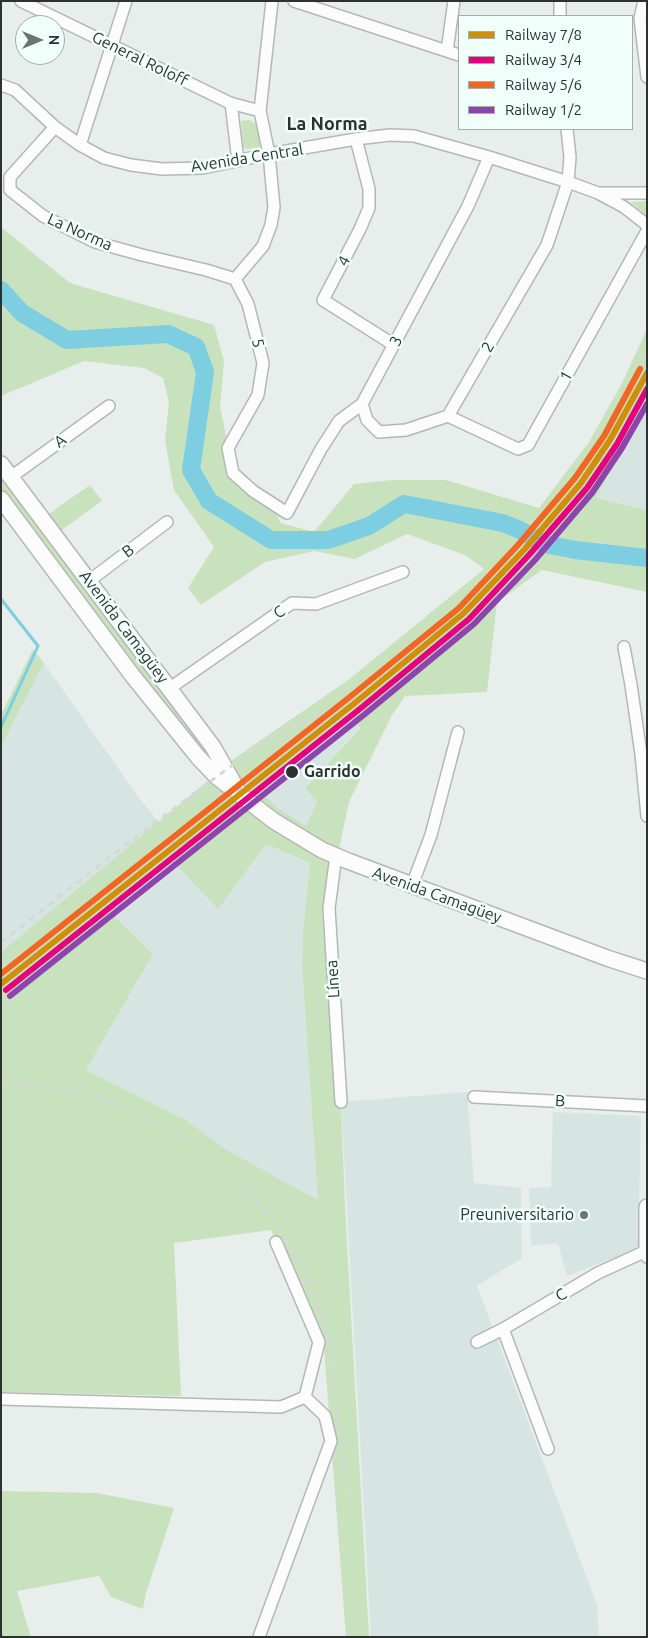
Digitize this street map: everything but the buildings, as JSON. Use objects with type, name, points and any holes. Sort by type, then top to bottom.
[{"type":"main road","name":"Avenida Camagüey","points":[[1,464],[213,747],[240,795]]},
{"type":"main road","name":"Avenida Camagüey","points":[[1,499],[132,675],[198,758],[217,777],[274,821],[322,850],[336,856],[607,958],[647,971]]},
{"type":"main road","points":[[198,758],[213,747]]},
{"type":"main road","points":[[646,1253],[647,1207]]},
{"type":"street","name":"General Roloff","points":[[21,1],[231,103],[260,111]]},
{"type":"street","points":[[80,145],[126,1]]},
{"type":"street","points":[[235,279],[263,246],[271,225],[274,207],[269,154],[260,111],[272,1]]},
{"type":"street","points":[[294,1],[458,54]]},
{"type":"street","points":[[447,51],[454,1]]},
{"type":"street","points":[[560,1],[560,15]]},
{"type":"street","points":[[644,1],[640,18],[647,77]]},
{"type":"street","name":"Avenida Central","points":[[1,85],[15,90],[55,127],[80,145],[104,158],[131,165],[162,169],[203,168],[356,139],[390,135],[414,136],[568,182],[598,194],[624,208],[647,225]]},
{"type":"street","points":[[231,103],[238,161]]},
{"type":"street","name":"La Norma","points":[[55,127],[10,177],[10,190],[43,216],[95,242],[142,256],[206,270],[235,279]]},
{"type":"street","name":"2","points":[[448,416],[546,246],[568,182],[570,157],[567,130]]},
{"type":"street","name":"4","points":[[356,139],[370,189],[369,208],[323,300],[394,346]]},
{"type":"street","name":"3","points":[[287,513],[321,448],[339,421],[362,404],[468,206],[489,157]]},
{"type":"street","name":"Avenida Central","points":[[598,194],[647,193]]},
{"type":"street","name":"1","points":[[448,416],[518,449],[528,445],[647,231]]},
{"type":"street","name":"5","points":[[235,279],[248,304],[262,363],[258,395],[228,448],[233,473],[253,491],[287,513]]},
{"type":"street","points":[[362,404],[367,420],[379,432],[406,430],[448,416]]},
{"type":"street","name":"A","points":[[10,477],[109,406]]},
{"type":"street","name":"B","points":[[89,581],[167,522]]},
{"type":"street","name":"C","points":[[170,688],[292,603],[316,604],[403,572]]},
{"type":"street","points":[[624,647],[644,754],[647,816]]},
{"type":"street","points":[[412,885],[431,835],[458,732]]},
{"type":"street","name":"Línea","points":[[336,856],[329,908],[341,1102]]},
{"type":"street","name":"B","points":[[474,1097],[647,1106]]},
{"type":"street","points":[[276,1242],[319,1342],[305,1398]]},
{"type":"street","name":"C","points":[[477,1342],[503,1329],[598,1273],[646,1253]]},
{"type":"street","points":[[503,1329],[548,1449]]},
{"type":"street","points":[[1,1399],[281,1407],[305,1398]]},
{"type":"street","points":[[259,1637],[332,1441],[325,1416],[305,1398]]},
{"type":"shaded area","points":[[647,403],[647,510],[595,498]]},
{"type":"shaded area","points":[[44,663],[139,798],[159,822],[1,952],[1,747]]},
{"type":"shaded area","points":[[350,715],[360,727],[305,787],[317,802],[306,827],[279,809],[259,790]]},
{"type":"shaded area","points":[[266,844],[310,863],[303,931],[302,967],[318,1200],[227,1150],[186,1120],[86,1070],[153,954],[109,911],[171,859]]},
{"type":"shaded area","points":[[467,1092],[474,1183],[521,1188],[522,1258],[477,1286],[597,1605],[599,1637],[371,1637],[341,1102]]},
{"type":"shaded area","name":"Preuniversitario","points":[[553,1112],[641,1116],[638,1249],[567,1276],[558,1243],[531,1246],[529,1188],[551,1187]]},
{"type":"green space","points":[[249,120],[258,125],[261,145],[260,147],[246,149],[243,146],[241,121]]},
{"type":"green space","points":[[647,201],[647,218],[631,202]]},
{"type":"green space","points":[[1,227],[70,283],[214,325],[224,361],[220,407],[226,435],[226,475],[275,512],[281,523],[314,532],[354,484],[392,480],[446,480],[539,508],[589,442],[621,385],[647,329],[647,403],[596,498],[647,510],[647,592],[542,570],[497,602],[487,692],[405,696],[392,715],[349,802],[327,906],[341,1102],[369,1637],[346,1637],[324,1348],[271,1230],[174,1243],[181,1396],[1,1392],[1,952],[239,755],[347,681],[484,569],[465,555],[407,534],[355,559],[314,551],[265,562],[201,605],[188,588],[214,547],[174,490],[165,440],[169,402],[163,378],[144,368],[84,361],[1,396]],"holes":[[[350,716],[360,728],[305,788],[317,802],[306,826],[279,809],[259,790]],[[266,844],[310,863],[303,931],[302,967],[318,1200],[227,1150],[186,1120],[86,1070],[153,954],[109,911],[171,859],[218,909]]]},
{"type":"green space","points":[[1,474],[200,739],[199,741],[192,743],[1,491]]},
{"type":"green space","points":[[90,485],[102,501],[59,532],[47,515]]},
{"type":"green space","points":[[33,649],[44,663],[1,747],[1,715]]},
{"type":"green space","points":[[1,1491],[97,1493],[174,1508],[146,1593],[143,1609],[111,1597],[99,1576],[17,1591],[31,1637],[1,1637]]},
{"type":"waterway","points":[[1,290],[22,313],[67,340],[168,334],[196,347],[205,372],[191,470],[209,501],[271,540],[328,540],[369,526],[404,504],[503,523],[545,544],[575,550],[647,558]]},
{"type":"waterway","points":[[1,599],[38,646],[1,727]]},
{"type":"railway","points":[[1,977],[392,667],[460,610],[500,568],[575,479],[604,436],[647,355]]},
{"type":"railway","points":[[1,942],[157,821],[265,741],[335,707]]},
{"type":"railway","points":[[1,1083],[59,1088],[97,1097],[114,1102],[156,1122],[186,1139],[213,1159],[247,1190],[269,1215],[287,1241],[310,1281],[330,1343],[338,1431],[350,1500]]},
{"type":"rail line","name":"5/6","points":[[1,974],[459,608],[518,545],[575,478],[604,436],[640,369]]},
{"type":"rail line","name":"7/8","points":[[1,984],[356,702],[464,613],[524,550],[581,483],[610,440],[647,373]]},
{"type":"rail line","name":"3/4","points":[[6,990],[361,708],[469,619],[529,555],[587,488],[617,444],[647,389]]},
{"type":"rail line","name":"1/2","points":[[10,996],[365,714],[474,624],[535,560],[592,493],[622,448],[647,404]]},
{"type":"place","name":"Garrido","points":[[292,772]]},
{"type":"place","name":"Preuniversitario","points":[[584,1215]]},
{"type":"district","name":"La Norma","points":[[327,124]]}]
